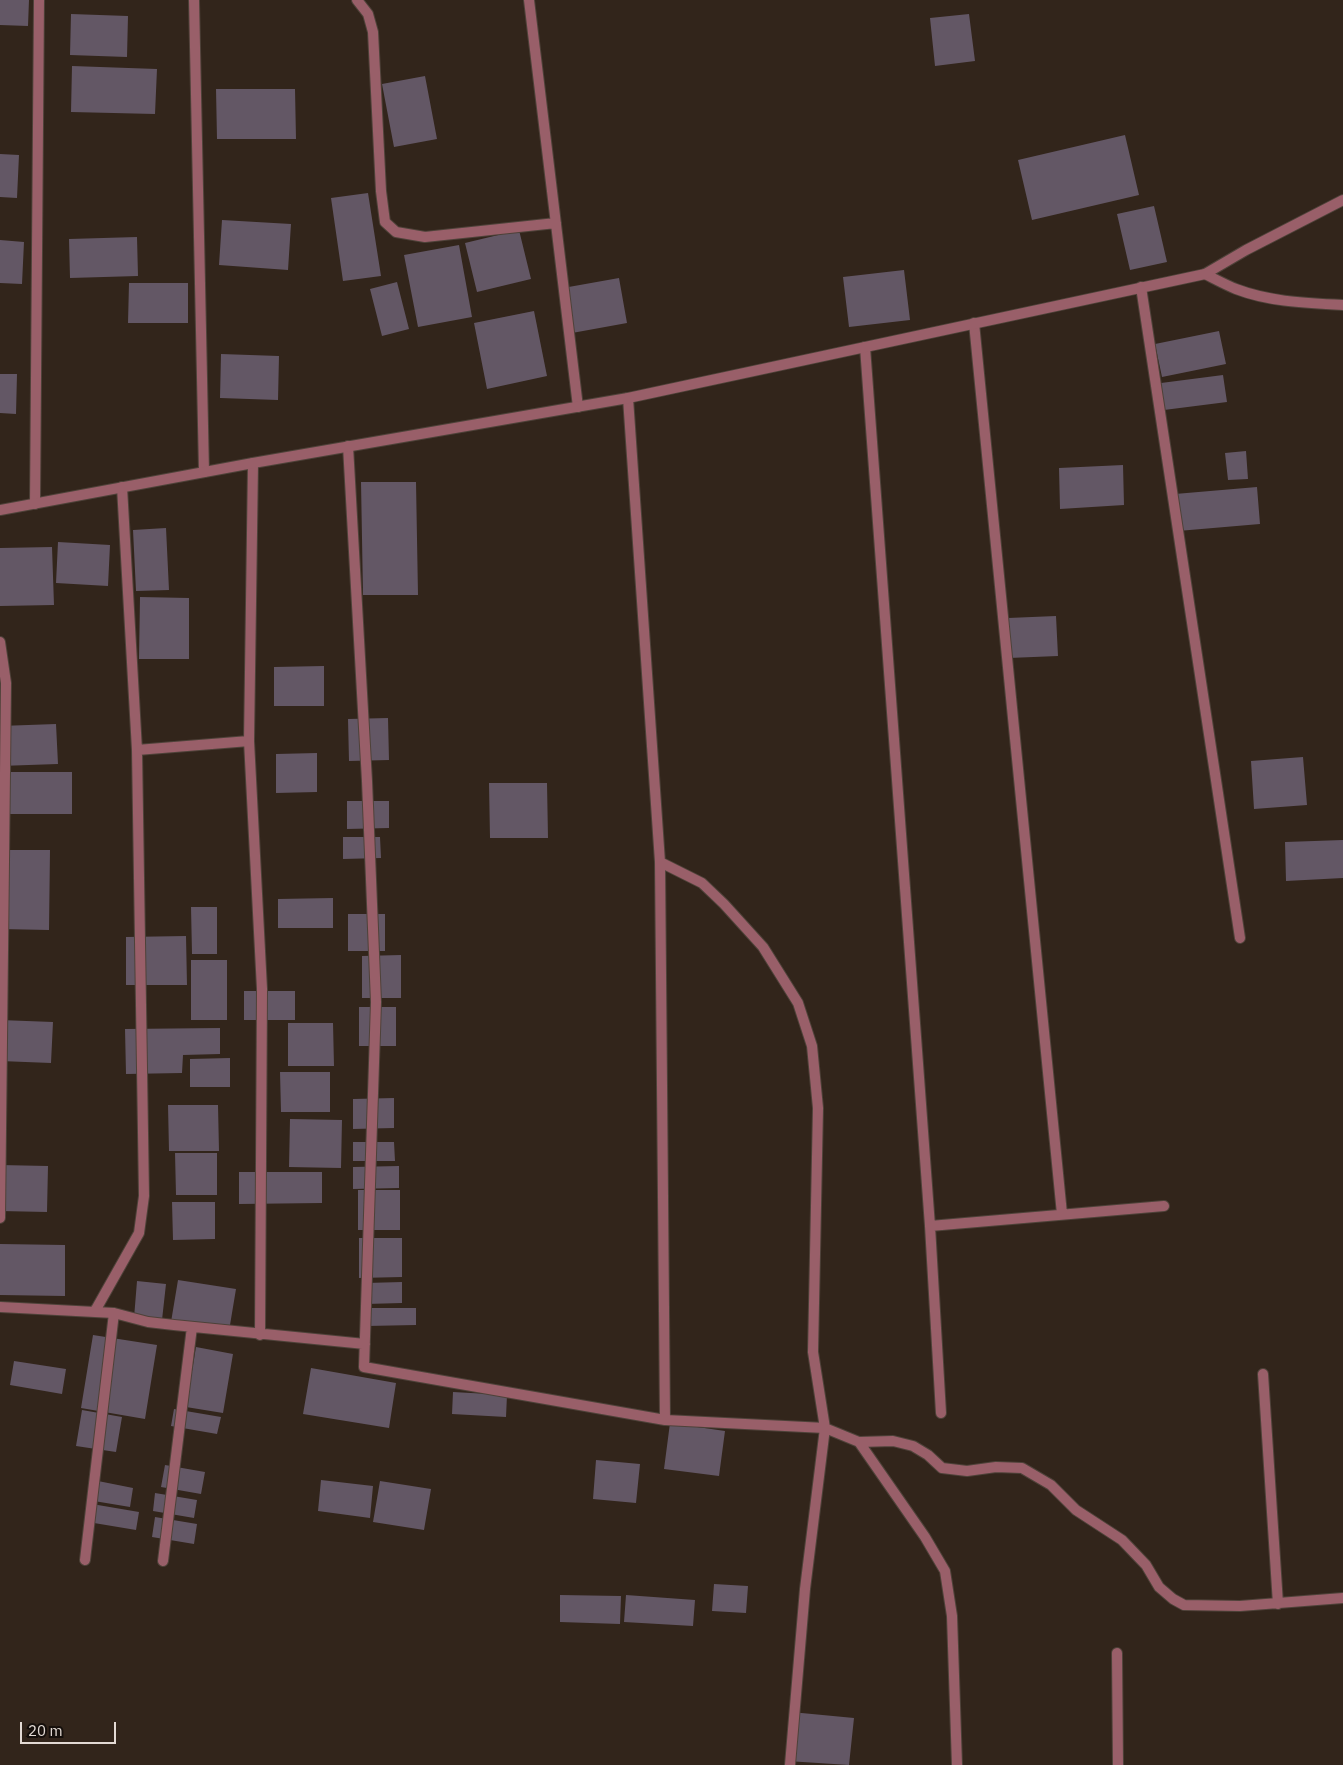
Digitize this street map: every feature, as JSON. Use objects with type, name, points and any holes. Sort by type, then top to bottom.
[{"type":"street","points":[[35,504],[39,0]]},
{"type":"street","points":[[194,0],[204,472]]},
{"type":"street","points":[[357,0],[368,14],[373,32],[381,191],[385,222],[396,232],[425,237],[556,223]]},
{"type":"street","points":[[529,0],[578,407]]},
{"type":"street","points":[[0,510],[348,446],[628,398],[1205,274],[1246,250],[1343,200]]},
{"type":"street","points":[[1205,274],[1236,289],[1263,298],[1303,303],[1343,304]]},
{"type":"street","points":[[1141,287],[1240,938]]},
{"type":"street","points":[[974,323],[1062,1214]]},
{"type":"street","points":[[865,347],[930,1226],[942,1414]]},
{"type":"street","points":[[628,398],[660,862],[665,1420]]},
{"type":"street","points":[[348,446],[367,782],[376,1002],[364,1367],[665,1420],[825,1428],[859,1442],[892,1441],[913,1446],[928,1455],[942,1468],[967,1471],[996,1467],[1022,1468],[1051,1485],[1076,1510],[1122,1540],[1146,1565],[1159,1587],[1173,1599],[1184,1605],[1240,1606],[1343,1598]]},
{"type":"street","points":[[253,463],[249,740],[262,989],[260,1335]]},
{"type":"street","points":[[95,1312],[139,1233],[144,1196],[137,750],[122,487]]},
{"type":"street","points":[[0,642],[6,683],[0,1218]]},
{"type":"street","points":[[137,750],[249,740]]},
{"type":"street","points":[[660,862],[702,883],[763,947],[798,1003],[812,1046],[818,1108],[813,1352],[825,1428],[805,1589],[790,1765]]},
{"type":"street","points":[[930,1226],[1164,1206]]},
{"type":"street","points":[[0,1307],[114,1313],[148,1322],[260,1335],[364,1344]]},
{"type":"street","points":[[85,1560],[114,1313]]},
{"type":"street","points":[[163,1562],[192,1327]]},
{"type":"street","points":[[1263,1374],[1278,1604]]},
{"type":"street","points":[[859,1442],[925,1537],[945,1571],[952,1616],[957,1765]]},
{"type":"street","points":[[1117,1653],[1118,1765]]},
{"type":"building","points":[[0,0],[29,0],[28,26],[0,25]]},
{"type":"building","points":[[71,14],[128,16],[127,57],[70,55]]},
{"type":"building","points":[[969,14],[975,61],[935,66],[930,18]]},
{"type":"building","points":[[72,66],[157,69],[155,114],[71,112]]},
{"type":"building","points":[[425,76],[437,139],[394,147],[382,84]]},
{"type":"building","points":[[216,89],[295,89],[296,139],[217,139]]},
{"type":"building","points":[[1125,135],[1139,195],[1032,220],[1018,160]]},
{"type":"building","points":[[0,154],[19,155],[17,198],[0,197]]},
{"type":"building","points":[[368,193],[381,276],[343,281],[331,198]]},
{"type":"building","points":[[1154,206],[1167,262],[1130,270],[1117,214]]},
{"type":"building","points":[[222,220],[291,224],[288,270],[219,265]]},
{"type":"building","points":[[519,230],[531,279],[477,292],[465,243]]},
{"type":"building","points":[[137,237],[138,276],[70,278],[69,239]]},
{"type":"building","points":[[0,240],[24,242],[22,284],[0,283]]},
{"type":"building","points":[[459,245],[472,317],[418,327],[404,255]]},
{"type":"building","points":[[904,270],[910,320],[849,327],[843,277]]},
{"type":"building","points":[[619,278],[627,323],[572,333],[563,288]]},
{"type":"building","points":[[397,282],[409,329],[382,336],[370,289]]},
{"type":"building","points":[[129,283],[188,283],[188,323],[128,323]]},
{"type":"building","points":[[534,311],[547,376],[487,389],[474,323]]},
{"type":"building","points":[[1219,331],[1226,364],[1162,377],[1155,344]]},
{"type":"building","points":[[221,354],[279,356],[278,400],[220,398]]},
{"type":"building","points":[[0,374],[17,374],[16,414],[0,413]]},
{"type":"building","points":[[1223,375],[1227,402],[1164,410],[1161,383]]},
{"type":"building","points":[[1246,451],[1248,479],[1228,480],[1225,453]]},
{"type":"building","points":[[1123,465],[1124,505],[1060,509],[1059,468]]},
{"type":"building","points":[[361,482],[416,482],[418,595],[363,595]]},
{"type":"building","points":[[1257,487],[1260,524],[1178,531],[1175,494]]},
{"type":"building","points":[[166,528],[169,590],[136,591],[133,530]]},
{"type":"building","points":[[58,542],[110,545],[108,586],[56,583]]},
{"type":"building","points":[[52,547],[54,605],[0,606],[0,548]]},
{"type":"building","points":[[140,597],[189,598],[189,659],[139,659]]},
{"type":"building","points":[[1056,616],[1058,656],[1009,658],[1008,618]]},
{"type":"building","points":[[324,666],[324,706],[274,706],[274,667]]},
{"type":"building","points":[[388,718],[389,760],[349,761],[348,719]]},
{"type":"building","points":[[56,724],[58,764],[0,766],[0,726]]},
{"type":"building","points":[[317,753],[317,792],[276,793],[276,754]]},
{"type":"building","points":[[1303,757],[1307,805],[1254,809],[1251,761]]},
{"type":"building","points":[[7,772],[72,772],[72,814],[7,814]]},
{"type":"building","points":[[489,783],[547,783],[548,838],[490,838]]},
{"type":"building","points":[[347,801],[389,801],[389,828],[347,829]]},
{"type":"building","points":[[343,837],[380,837],[381,858],[343,859]]},
{"type":"building","points":[[1343,840],[1343,878],[1286,881],[1285,842]]},
{"type":"building","points":[[0,850],[50,850],[49,930],[0,929]]},
{"type":"building","points":[[333,898],[333,928],[278,928],[278,899]]},
{"type":"building","points":[[191,907],[217,907],[217,954],[192,954]]},
{"type":"building","points":[[348,914],[385,914],[385,951],[348,951]]},
{"type":"building","points":[[186,936],[187,985],[126,985],[126,937]]},
{"type":"building","points":[[401,955],[401,998],[362,998],[362,956]]},
{"type":"building","points":[[191,960],[227,960],[227,1020],[191,1020]]},
{"type":"building","points":[[244,991],[295,991],[295,1020],[244,1020]]},
{"type":"building","points":[[359,1007],[396,1007],[396,1046],[359,1046]]},
{"type":"building","points":[[0,1020],[53,1022],[51,1063],[0,1061]]},
{"type":"building","points":[[288,1023],[333,1023],[334,1066],[288,1066]]},
{"type":"building","points":[[220,1028],[220,1054],[183,1055],[182,1073],[126,1074],[125,1029]]},
{"type":"building","points":[[230,1058],[230,1087],[190,1087],[190,1059]]},
{"type":"building","points":[[280,1072],[330,1072],[330,1112],[281,1112]]},
{"type":"building","points":[[394,1098],[394,1128],[353,1129],[353,1099]]},
{"type":"building","points":[[168,1105],[218,1105],[219,1151],[169,1151]]},
{"type":"building","points":[[290,1119],[342,1120],[341,1168],[289,1167]]},
{"type":"building","points":[[353,1142],[394,1142],[395,1161],[353,1161]]},
{"type":"building","points":[[175,1153],[217,1153],[217,1195],[176,1195]]},
{"type":"building","points":[[0,1165],[48,1166],[47,1212],[0,1211]]},
{"type":"building","points":[[399,1166],[399,1188],[353,1189],[353,1167]]},
{"type":"building","points":[[239,1172],[322,1172],[322,1203],[239,1204]]},
{"type":"building","points":[[358,1190],[400,1190],[400,1230],[358,1230]]},
{"type":"building","points":[[172,1202],[215,1202],[215,1239],[173,1240]]},
{"type":"building","points":[[359,1238],[402,1238],[402,1277],[359,1278]]},
{"type":"building","points":[[0,1244],[65,1245],[65,1296],[0,1295]]},
{"type":"building","points":[[178,1280],[236,1289],[229,1331],[171,1322]]},
{"type":"building","points":[[137,1281],[166,1284],[162,1320],[134,1318]]},
{"type":"building","points":[[402,1282],[402,1303],[366,1304],[366,1283]]},
{"type":"building","points":[[367,1308],[416,1308],[416,1325],[367,1326]]},
{"type":"building","points":[[93,1335],[157,1345],[145,1419],[81,1408]]},
{"type":"building","points":[[196,1347],[233,1354],[223,1413],[186,1407]]},
{"type":"building","points":[[14,1361],[66,1369],[62,1394],[10,1385]]},
{"type":"building","points":[[311,1368],[396,1383],[389,1428],[303,1414]]},
{"type":"building","points":[[453,1392],[507,1395],[506,1417],[452,1414]]},
{"type":"building","points":[[174,1409],[221,1417],[217,1434],[171,1426]]},
{"type":"building","points":[[82,1410],[122,1417],[116,1452],[76,1446]]},
{"type":"building","points":[[670,1423],[725,1431],[719,1476],[664,1469]]},
{"type":"building","points":[[596,1460],[640,1464],[636,1503],[593,1499]]},
{"type":"building","points":[[165,1465],[205,1472],[201,1494],[161,1487]]},
{"type":"building","points":[[321,1480],[373,1486],[370,1518],[318,1511]]},
{"type":"building","points":[[98,1481],[133,1488],[130,1507],[94,1501]]},
{"type":"building","points":[[380,1481],[431,1489],[424,1530],[373,1522]]},
{"type":"building","points":[[155,1493],[197,1500],[194,1518],[153,1511]]},
{"type":"building","points":[[92,1504],[139,1512],[136,1530],[88,1522]]},
{"type":"building","points":[[155,1517],[197,1524],[194,1544],[152,1537]]},
{"type":"building","points":[[714,1584],[748,1586],[746,1613],[712,1611]]},
{"type":"building","points":[[560,1595],[621,1596],[620,1624],[560,1622]]},
{"type":"building","points":[[626,1595],[695,1600],[693,1626],[624,1622]]},
{"type":"building","points":[[791,1712],[854,1718],[849,1765],[787,1761]]}]
